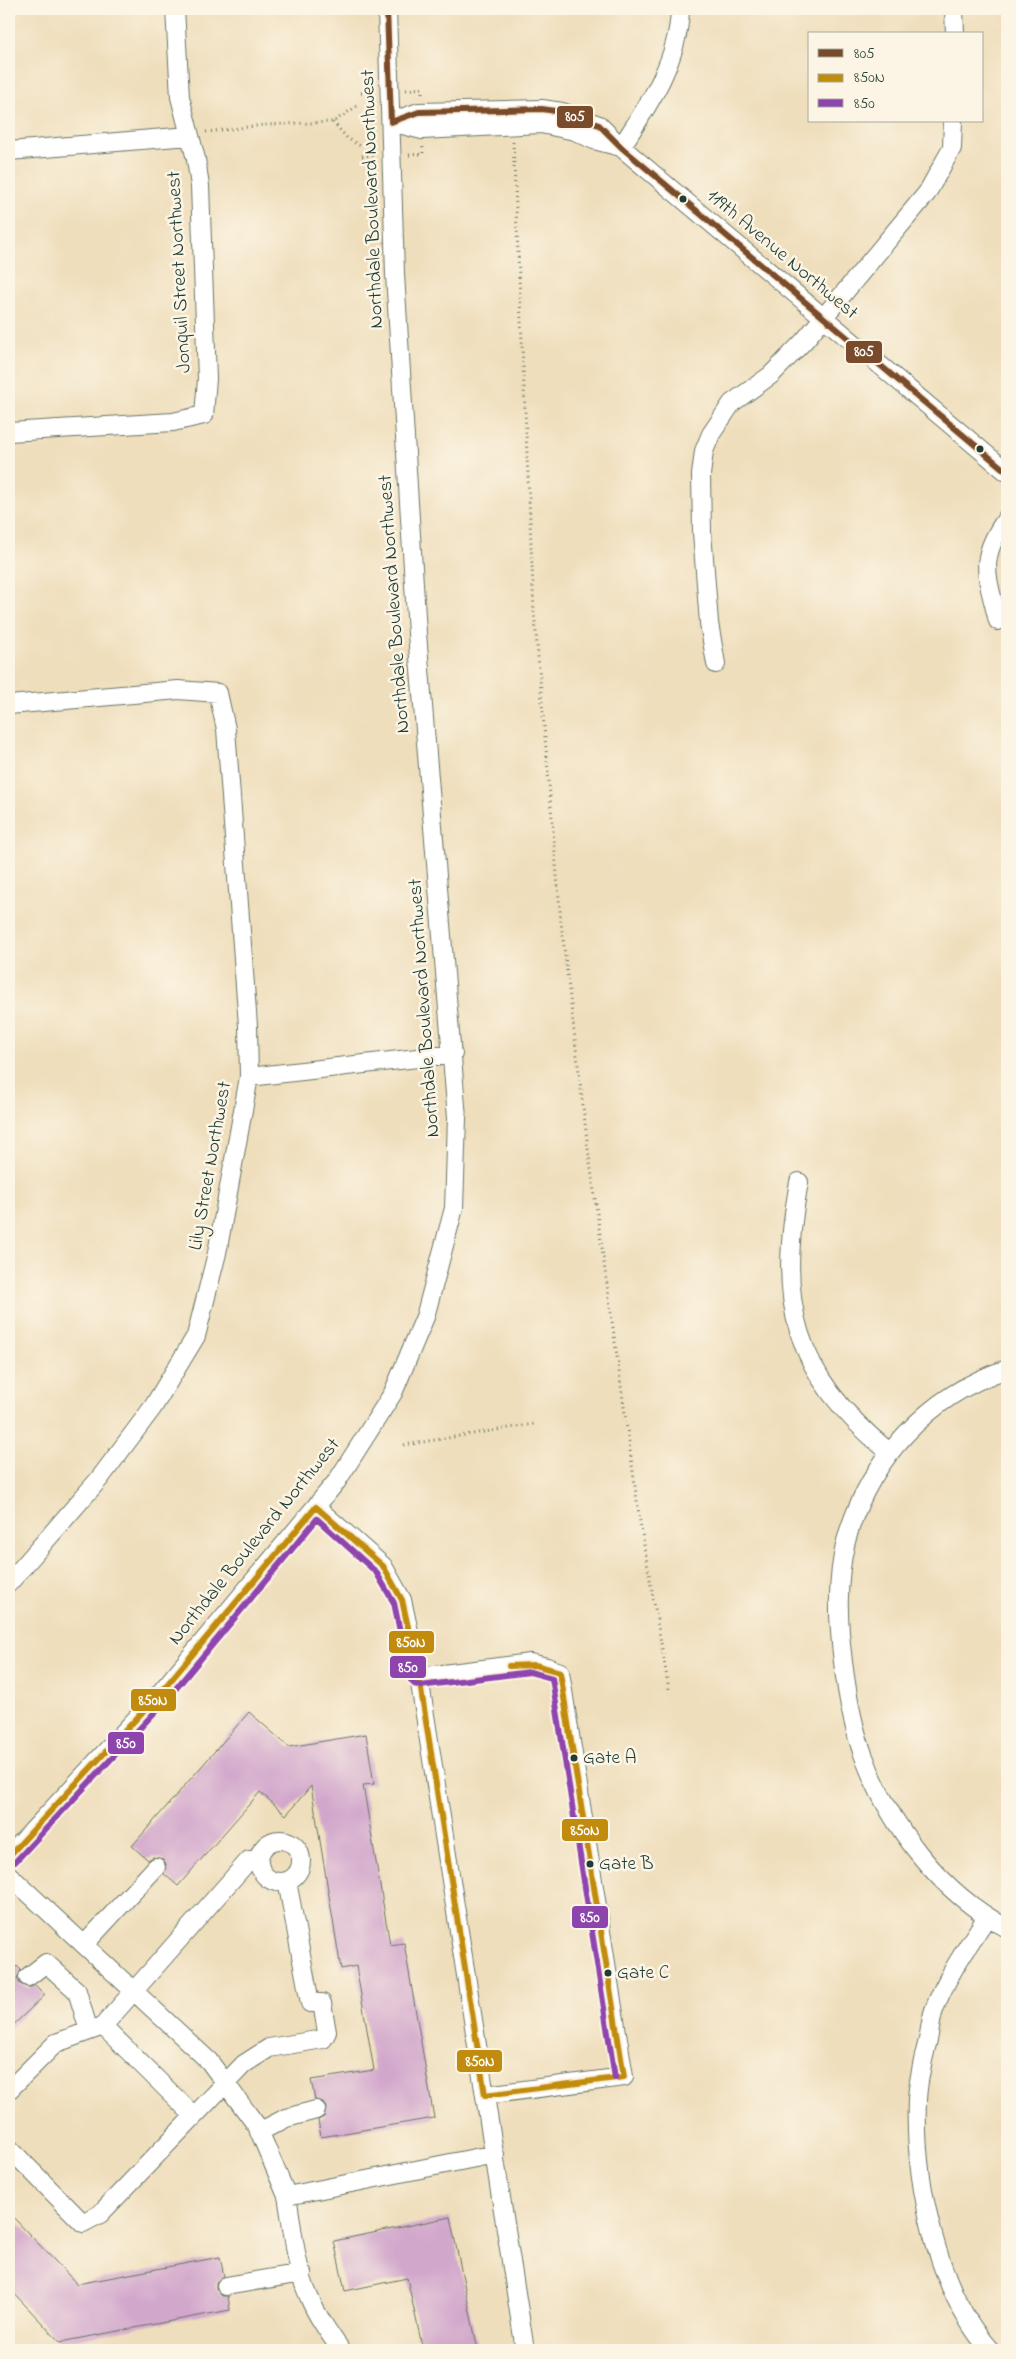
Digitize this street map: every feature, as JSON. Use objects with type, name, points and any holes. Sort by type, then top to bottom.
[{"type":"street","name":"Jonquil Street Northwest","points":[[9,432],[173,422],[204,416],[207,379],[200,186],[196,159],[180,97],[175,9]]},
{"type":"street","name":"Northdale Boulevard Northwest","points":[[9,1856],[162,1692],[337,1481],[393,1393],[425,1317],[454,1208],[457,1118],[454,1054],[417,633],[395,274],[387,9]]},
{"type":"street","points":[[621,147],[640,119],[667,66],[675,46],[680,9]]},
{"type":"street","points":[[954,9],[955,32]]},
{"type":"street","name":"119th Avenue Northwest","points":[[391,122],[419,112],[542,109],[562,112],[599,125],[621,147],[1007,472]]},
{"type":"street","name":"119th Avenue Northwest","points":[[391,122],[422,130],[512,125],[556,126],[621,147]]},
{"type":"street","points":[[716,664],[709,623],[702,532],[701,475],[704,451],[715,427],[732,403],[771,375],[824,318],[926,193],[952,148],[953,122]]},
{"type":"street","points":[[9,151],[189,136]]},
{"type":"street","points":[[998,621],[986,572],[987,554],[996,533],[1007,518]]},
{"type":"street","name":"Lily Street Northwest","points":[[9,705],[178,690],[218,693],[226,729],[248,1026],[249,1077],[217,1253],[196,1336],[153,1407],[100,1478],[11,1578]]},
{"type":"street","points":[[249,1077],[454,1054]]},
{"type":"street","points":[[799,1182],[791,1223],[789,1262],[792,1304],[798,1334],[811,1364],[828,1393],[851,1419],[888,1452]]},
{"type":"street","points":[[1007,1368],[964,1388],[911,1429],[888,1452],[860,1504],[846,1541],[838,1605],[840,1636],[854,1727],[863,1755],[881,1795],[904,1832],[926,1862],[943,1880],[987,1917],[1007,1928]]},
{"type":"street","points":[[316,1507],[383,1566],[402,1600],[420,1677],[525,2350]]},
{"type":"street","points":[[420,1677],[530,1664],[547,1666],[560,1672],[624,2078],[485,2096]]},
{"type":"street","points":[[277,1840],[284,1840],[296,1846],[301,1859],[298,1872],[287,1880],[280,1882],[267,1877],[260,1866],[259,1859],[265,1846],[277,1840]]},
{"type":"street","points":[[9,2090],[56,2043],[96,2029],[134,1992],[249,1860],[259,1859]]},
{"type":"street","points":[[84,1945],[156,1867]]},
{"type":"street","points":[[9,1875],[209,2061],[259,2132],[287,2196],[308,2297],[324,2327],[340,2350]]},
{"type":"street","points":[[9,2148],[83,2223],[100,2214],[224,2082],[259,2052],[269,2048],[323,2039],[327,2032],[322,2003],[310,2003],[287,1880]]},
{"type":"street","points":[[987,1917],[968,1945],[934,2010],[917,2098],[918,2140],[928,2215],[946,2277],[981,2340],[990,2350]]},
{"type":"street","points":[[28,1977],[46,1963],[77,1991],[96,2029],[193,2115]]},
{"type":"street","points":[[259,2132],[286,2118],[316,2110]]},
{"type":"street","points":[[287,2196],[494,2154]]},
{"type":"street","points":[[226,2286],[302,2273]]},
{"type":"path","points":[[189,136],[264,125],[333,122],[360,104]]},
{"type":"path","points":[[333,122],[347,138],[362,147]]},
{"type":"path","points":[[512,125],[534,610],[561,922],[588,1148],[640,1522],[669,1689]]},
{"type":"path","points":[[404,1445],[534,1424]]},
{"type":"building","points":[[249,1712],[289,1747],[366,1734],[374,1784],[363,1785],[390,1945],[404,1943],[434,2118],[321,2137],[318,2120],[324,2117],[326,2108],[323,2102],[315,2100],[311,2080],[374,2070],[356,1966],[341,1969],[311,1786],[286,1815],[260,1792],[178,1886],[164,1874],[166,1864],[163,1859],[153,1857],[148,1860],[132,1846]]},
{"type":"building","points":[[17,1966],[21,1970],[17,1978],[20,1984],[29,1988],[35,1985],[45,1995],[9,2029],[9,1973]]},
{"type":"building","points":[[9,2213],[77,2284],[220,2257],[224,2276],[216,2282],[216,2288],[222,2296],[228,2296],[230,2310],[60,2342],[9,2288]]},
{"type":"building","points":[[450,2217],[478,2350],[423,2350],[407,2278],[345,2291],[334,2241]]},
{"type":"transit line","name":"805","points":[[387,9],[391,122]]},
{"type":"transit line","name":"805","points":[[391,122],[419,112],[542,109],[562,112],[599,125],[621,147],[1007,472]]},
{"type":"transit line","name":"850N","points":[[9,1856],[161,1692],[316,1507],[383,1566],[402,1600],[419,1677],[485,2095],[624,2077],[560,1672],[535,1665],[509,1666]]},
{"type":"transit line","name":"850","points":[[15,1862],[168,1698],[317,1519],[376,1572],[394,1603],[410,1679],[414,1684],[420,1686],[530,1672],[552,1678],[615,2078]]},
{"type":"place","name":"Gate A","points":[[574,1758]]},
{"type":"place","name":"Gate B","points":[[590,1864]]},
{"type":"place","name":"Gate C","points":[[608,1973]]}]
